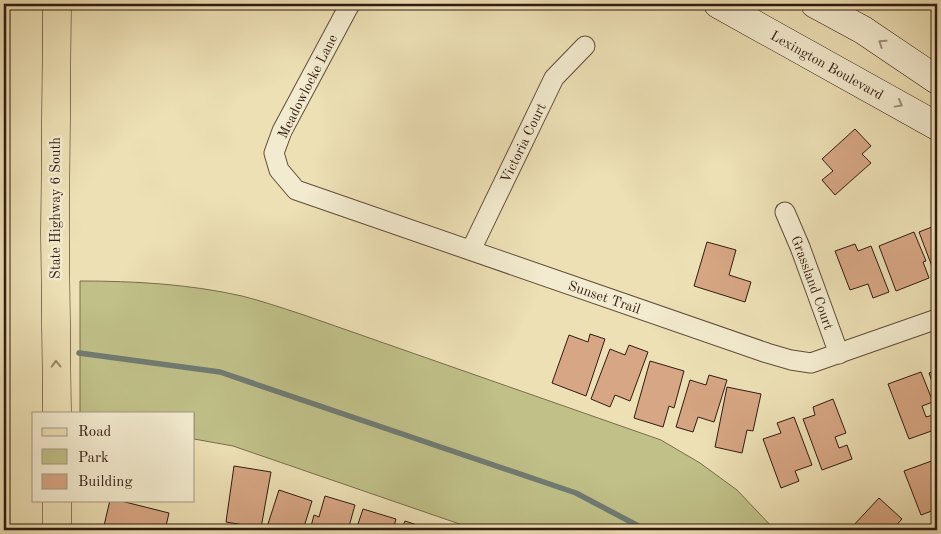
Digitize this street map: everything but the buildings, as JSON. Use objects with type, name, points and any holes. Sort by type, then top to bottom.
[{"type":"main road","name":"State Highway 6 South","points":[[57,4],[55,234],[57,412]]},
{"type":"main road","name":"Lexington Boulevard","points":[[718,4],[751,20],[937,126]]},
{"type":"main road","points":[[815,4],[864,30],[937,80]]},
{"type":"main road","points":[[57,502],[57,530]]},
{"type":"street","name":"Meadowlocke Lane","points":[[279,170],[274,153],[282,131],[350,4]]},
{"type":"street","name":"Victoria Court","points":[[471,250],[554,78],[585,46]]},
{"type":"street","name":"Sunset Trail","points":[[279,170],[296,190],[767,354],[792,360],[811,363],[937,319]]},
{"type":"street","name":"Grassland Court","points":[[785,212],[839,354]]},
{"type":"green space","points":[[80,281],[182,286],[222,292],[301,314],[661,440],[700,463],[737,490],[775,530],[477,530],[233,446],[195,439],[195,412],[80,412]]},
{"type":"waterway","points":[[79,353],[220,372],[576,493],[646,530]]}]
